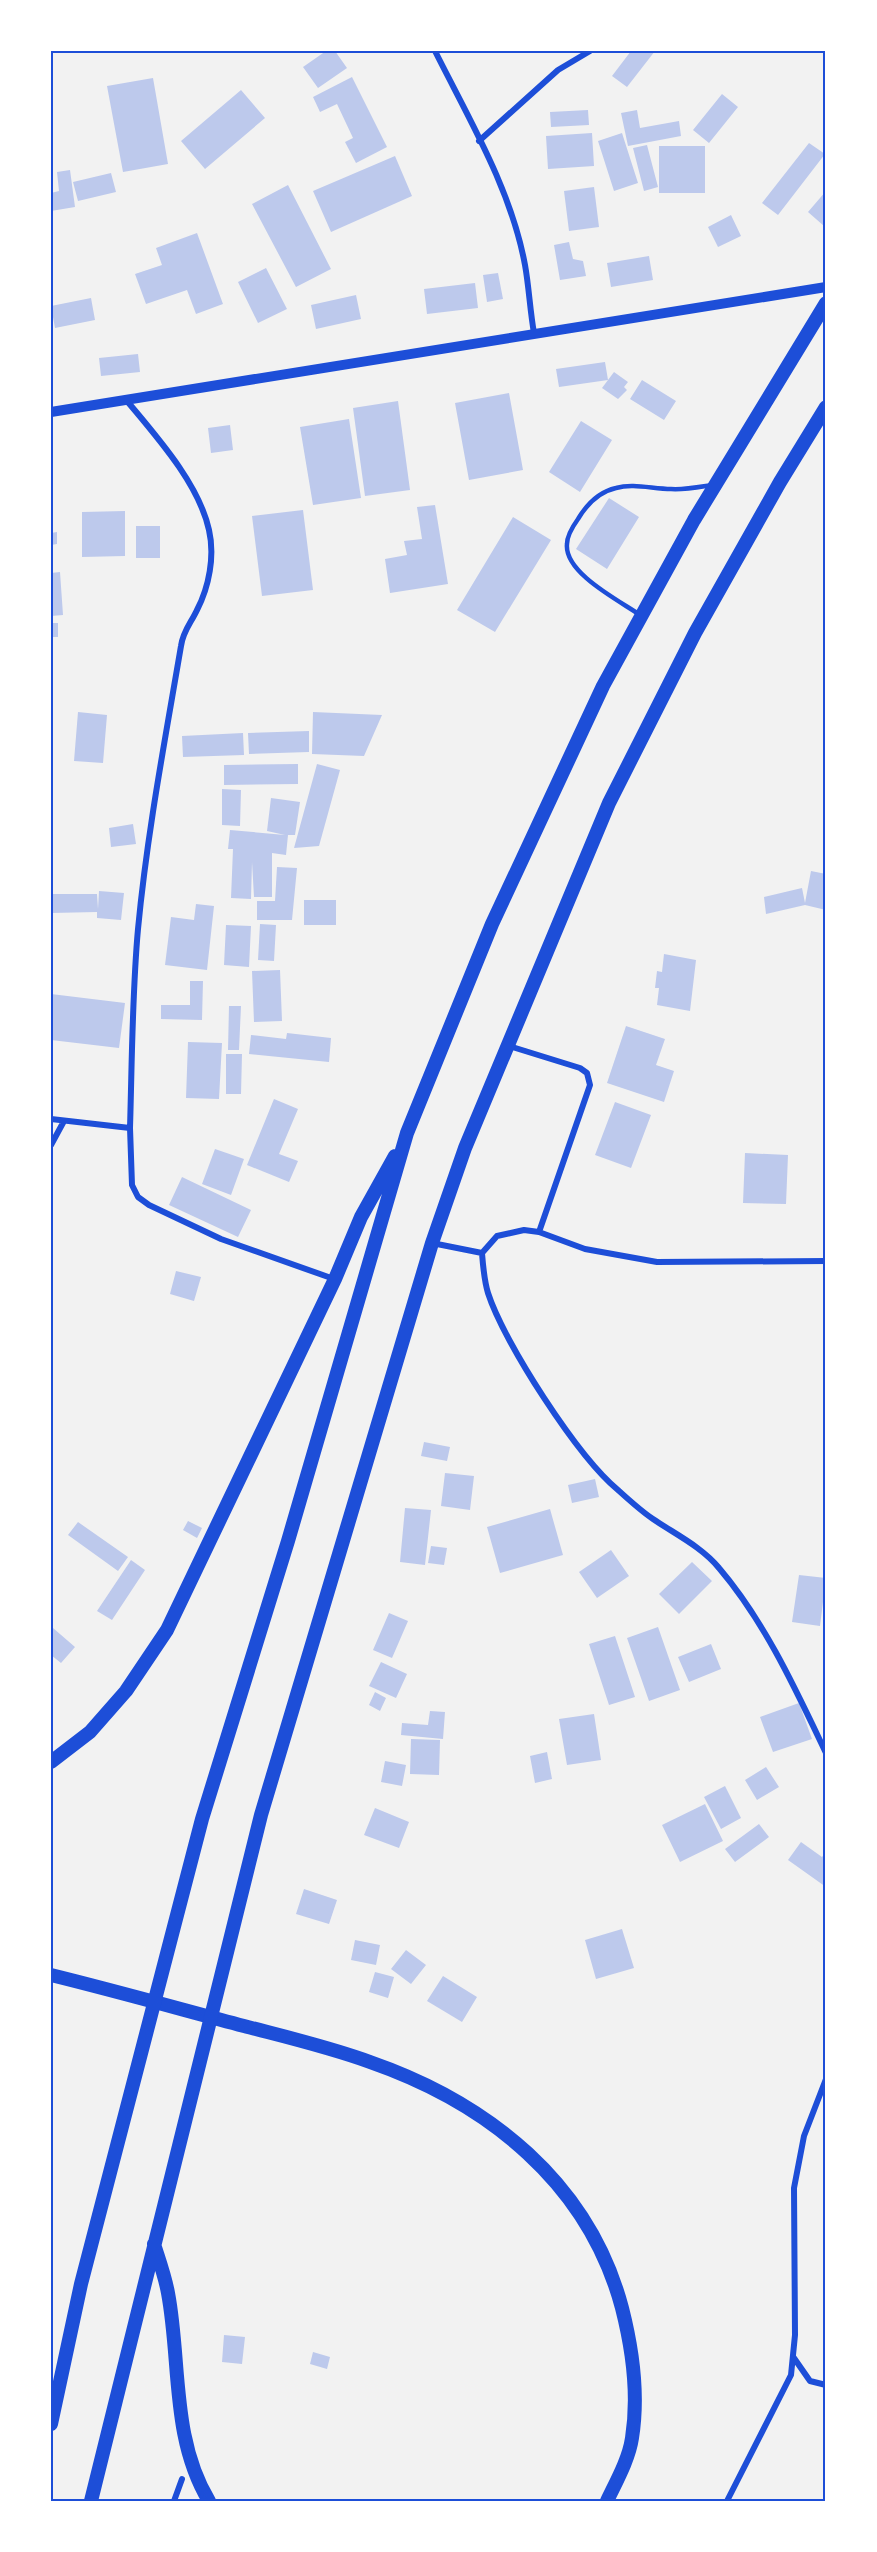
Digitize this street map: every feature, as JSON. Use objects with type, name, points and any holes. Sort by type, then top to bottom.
[{"type":"main road","points":[[51,2424],[81,2284],[202,1819],[288,1541],[407,1133],[492,924],[603,686],[640,615],[715,485],[823,308]]},
{"type":"main road","points":[[91,2501],[153,2241],[261,1815],[432,1243],[465,1148],[609,803],[695,633],[780,482],[826,407]]},
{"type":"main road","points":[[51,1762],[90,1732],[126,1691],[168,1630],[361,1217],[407,1133]]},
{"type":"main road","points":[[51,1975],[371,2062],[461,2102],[514,2140],[549,2172],[578,2209],[601,2252],[614,2284],[632,2347],[635,2392],[632,2440],[607,2501]]},
{"type":"main road","points":[[153,2241],[168,2292],[178,2398],[188,2450],[209,2501]]},
{"type":"street","points":[[435,51],[487,154],[512,218],[525,265],[534,333]]},
{"type":"street","points":[[479,141],[558,70],[590,51]]},
{"type":"street","points":[[51,411],[127,401],[826,287]]},
{"type":"street","points":[[127,401],[174,460],[199,501],[209,530],[211,549],[211,564],[201,601],[183,634],[147,847],[138,931],[130,1128],[132,1185],[138,1197],[148,1205],[221,1239],[334,1279]]},
{"type":"street","points":[[508,1045],[580,1068],[590,1078],[588,1093],[539,1232]]},
{"type":"street","points":[[51,1119],[130,1128]]},
{"type":"street","points":[[51,1145],[64,1121]]},
{"type":"street","points":[[482,1252],[497,1236],[513,1231],[539,1232],[585,1249],[657,1262],[826,1261]]},
{"type":"street","points":[[432,1243],[482,1252]]},
{"type":"street","points":[[482,1252],[489,1293],[503,1325],[537,1384],[578,1445],[615,1488],[650,1517],[707,1555],[720,1568],[756,1622],[799,1694],[826,1753]]},
{"type":"street","points":[[727,2501],[791,2374],[794,2358],[794,2188],[804,2136],[826,2079]]},
{"type":"street","points":[[794,2358],[810,2381],[826,2385]]},
{"type":"street","points":[[174,2501],[182,2479]]},
{"type":"lane","points":[[640,615],[587,579],[575,567],[568,555],[567,543],[572,528],[585,507],[602,492],[610,489],[633,486],[674,489],[715,485]]},
{"type":"building","points":[[326,51],[335,51],[347,68],[318,88],[303,67]]},
{"type":"building","points":[[631,51],[655,51],[627,87],[612,76]]},
{"type":"building","points":[[352,77],[387,147],[356,163],[345,142],[353,138],[337,104],[320,112],[313,97]]},
{"type":"building","points":[[153,78],[168,164],[123,172],[107,86]]},
{"type":"building","points":[[241,90],[265,118],[205,169],[181,141]]},
{"type":"building","points":[[722,94],[738,107],[709,143],[693,130]]},
{"type":"building","points":[[588,110],[589,125],[551,127],[550,112]]},
{"type":"building","points":[[637,110],[640,128],[679,121],[681,136],[628,146],[621,113]]},
{"type":"building","points":[[592,133],[594,166],[548,169],[546,136]]},
{"type":"building","points":[[622,133],[638,183],[614,191],[598,141]]},
{"type":"building","points":[[809,143],[825,154],[778,215],[762,203]]},
{"type":"building","points":[[647,145],[658,187],[644,191],[633,148]]},
{"type":"building","points":[[659,146],[705,146],[705,193],[659,193]]},
{"type":"building","points":[[395,156],[412,196],[331,232],[313,191]]},
{"type":"building","points":[[70,170],[75,207],[51,211],[51,193],[59,191],[57,172]]},
{"type":"building","points":[[111,173],[116,192],[78,201],[73,182]]},
{"type":"building","points":[[288,185],[331,269],[296,287],[252,204]]},
{"type":"building","points":[[594,187],[599,227],[569,231],[564,191]]},
{"type":"building","points":[[826,191],[826,225],[824,226],[808,212]]},
{"type":"building","points":[[731,215],[741,236],[718,247],[708,227]]},
{"type":"building","points":[[197,233],[223,304],[196,314],[187,290],[146,304],[135,274],[162,265],[156,248]]},
{"type":"building","points":[[569,242],[573,259],[583,261],[586,276],[560,280],[554,245]]},
{"type":"building","points":[[649,256],[653,280],[611,287],[607,263]]},
{"type":"building","points":[[266,268],[287,309],[258,323],[238,282]]},
{"type":"building","points":[[498,273],[503,299],[487,302],[483,275]]},
{"type":"building","points":[[475,283],[478,308],[427,314],[424,289]]},
{"type":"building","points":[[356,295],[361,319],[316,329],[311,305]]},
{"type":"building","points":[[91,298],[95,320],[55,328],[51,306]]},
{"type":"building","points":[[138,354],[140,372],[101,376],[99,358]]},
{"type":"building","points":[[605,362],[608,380],[559,387],[556,369]]},
{"type":"building","points":[[614,372],[628,382],[624,387],[627,390],[618,399],[602,388]]},
{"type":"building","points":[[642,380],[676,401],[664,420],[630,399]]},
{"type":"building","points":[[509,393],[523,470],[469,480],[455,403]]},
{"type":"building","points":[[398,401],[410,490],[365,496],[353,408]]},
{"type":"building","points":[[349,419],[361,498],[313,505],[300,427]]},
{"type":"building","points":[[581,421],[612,440],[580,492],[549,472]]},
{"type":"building","points":[[230,425],[233,450],[211,453],[208,428]]},
{"type":"building","points":[[609,498],[639,517],[607,569],[576,549]]},
{"type":"building","points":[[435,505],[448,584],[390,593],[385,559],[407,555],[404,541],[422,539],[417,507]]},
{"type":"building","points":[[303,510],[313,590],[262,596],[252,516]]},
{"type":"building","points":[[125,511],[125,556],[82,557],[82,512]]},
{"type":"building","points":[[513,517],[551,540],[495,632],[457,610]]},
{"type":"building","points":[[136,526],[160,526],[160,558],[136,558]]},
{"type":"building","points":[[57,532],[57,544],[51,545],[51,533]]},
{"type":"building","points":[[60,572],[63,615],[51,616],[51,573]]},
{"type":"building","points":[[51,623],[58,623],[58,637],[51,637]]},
{"type":"building","points":[[78,712],[107,715],[103,763],[74,761]]},
{"type":"building","points":[[313,712],[382,715],[364,756],[312,754]]},
{"type":"building","points":[[309,731],[309,752],[249,754],[248,733]]},
{"type":"building","points":[[243,733],[244,755],[183,757],[182,736]]},
{"type":"building","points":[[298,764],[298,784],[224,785],[224,765]]},
{"type":"building","points":[[317,764],[340,770],[319,846],[294,848]]},
{"type":"building","points":[[222,789],[241,790],[240,826],[222,825]]},
{"type":"building","points":[[271,798],[300,802],[295,835],[288,835],[286,855],[272,853],[272,897],[254,897],[252,862],[251,899],[231,898],[233,849],[228,849],[230,830],[285,835],[267,831]]},
{"type":"building","points":[[133,824],[136,844],[111,847],[109,828]]},
{"type":"building","points":[[277,867],[297,868],[292,920],[257,920],[257,901],[275,901]]},
{"type":"building","points":[[811,871],[826,874],[826,910],[805,905],[766,914],[764,897],[802,888],[805,903]]},
{"type":"building","points":[[99,891],[124,893],[121,920],[97,918],[97,912],[51,913],[51,894],[97,894],[98,909]]},
{"type":"building","points":[[304,900],[336,900],[336,925],[304,925]]},
{"type":"building","points":[[196,904],[214,906],[207,970],[165,965],[171,917],[194,920]]},
{"type":"building","points":[[260,924],[276,925],[274,961],[258,960]]},
{"type":"building","points":[[226,925],[251,926],[249,967],[224,965]]},
{"type":"building","points":[[664,954],[696,960],[690,1011],[657,1005],[659,988],[655,988],[657,971],[662,972]]},
{"type":"building","points":[[280,970],[282,1021],[254,1022],[252,971]]},
{"type":"building","points":[[190,981],[203,981],[202,1020],[161,1019],[161,1005],[190,1005]]},
{"type":"building","points":[[51,994],[125,1003],[119,1048],[51,1040]]},
{"type":"building","points":[[229,1006],[241,1006],[239,1050],[228,1050]]},
{"type":"building","points":[[626,1026],[665,1039],[656,1065],[674,1071],[664,1102],[607,1083]]},
{"type":"building","points":[[287,1033],[331,1038],[329,1062],[249,1054],[251,1035],[286,1039]]},
{"type":"building","points":[[188,1042],[222,1043],[219,1099],[186,1098]]},
{"type":"building","points":[[226,1054],[242,1054],[241,1094],[226,1094]]},
{"type":"building","points":[[274,1099],[298,1109],[279,1154],[298,1161],[289,1182],[247,1165]]},
{"type":"building","points":[[615,1102],[651,1115],[631,1168],[595,1155]]},
{"type":"building","points":[[215,1149],[244,1159],[231,1195],[202,1184]]},
{"type":"building","points":[[745,1153],[788,1155],[786,1204],[743,1203]]},
{"type":"building","points":[[182,1177],[251,1210],[238,1237],[169,1205]]},
{"type":"building","points":[[176,1271],[201,1277],[194,1301],[170,1294]]},
{"type":"building","points":[[424,1442],[450,1447],[447,1461],[421,1456]]},
{"type":"building","points":[[445,1473],[474,1476],[470,1510],[441,1506]]},
{"type":"building","points":[[595,1479],[599,1497],[572,1503],[568,1485]]},
{"type":"building","points":[[405,1508],[431,1510],[425,1565],[400,1562]]},
{"type":"building","points":[[550,1509],[563,1555],[500,1573],[487,1527]]},
{"type":"building","points":[[188,1521],[202,1528],[197,1538],[183,1530]]},
{"type":"building","points":[[78,1522],[128,1557],[118,1571],[68,1535]]},
{"type":"building","points":[[431,1546],[447,1548],[444,1565],[428,1563]]},
{"type":"building","points":[[611,1550],[629,1576],[597,1598],[579,1572]]},
{"type":"building","points":[[131,1560],[145,1570],[112,1620],[97,1611]]},
{"type":"building","points":[[692,1562],[712,1581],[679,1614],[659,1594]]},
{"type":"building","points":[[799,1575],[826,1578],[820,1626],[792,1622]]},
{"type":"building","points":[[389,1613],[408,1621],[392,1658],[373,1650]]},
{"type":"building","points":[[658,1627],[680,1690],[649,1701],[627,1638]]},
{"type":"building","points":[[53,1628],[75,1647],[61,1663],[51,1655]]},
{"type":"building","points":[[615,1636],[635,1697],[609,1705],[589,1644]]},
{"type":"building","points":[[711,1644],[721,1669],[689,1682],[678,1657]]},
{"type":"building","points":[[381,1662],[407,1674],[396,1698],[369,1686]]},
{"type":"building","points":[[375,1692],[386,1698],[380,1711],[369,1705]]},
{"type":"building","points":[[799,1703],[812,1739],[773,1752],[760,1717]]},
{"type":"building","points":[[430,1711],[445,1712],[443,1739],[401,1735],[402,1723],[428,1725]]},
{"type":"building","points":[[594,1714],[601,1760],[567,1765],[559,1719]]},
{"type":"building","points":[[411,1739],[440,1740],[439,1775],[410,1774]]},
{"type":"building","points":[[547,1752],[552,1779],[535,1783],[530,1756]]},
{"type":"building","points":[[385,1761],[406,1765],[402,1786],[381,1782]]},
{"type":"building","points":[[766,1767],[779,1787],[757,1800],[745,1780]]},
{"type":"building","points":[[725,1786],[741,1818],[721,1829],[704,1797]]},
{"type":"building","points":[[705,1804],[723,1841],[680,1862],[662,1825]]},
{"type":"building","points":[[375,1808],[409,1822],[399,1848],[364,1835]]},
{"type":"building","points":[[759,1824],[769,1837],[735,1862],[725,1849]]},
{"type":"building","points":[[801,1842],[822,1857],[826,1852],[826,1887],[788,1860]]},
{"type":"building","points":[[304,1889],[337,1900],[329,1924],[296,1914]]},
{"type":"building","points":[[622,1929],[634,1968],[596,1979],[585,1940]]},
{"type":"building","points":[[355,1940],[380,1945],[376,1965],[351,1960]]},
{"type":"building","points":[[406,1950],[426,1965],[411,1984],[391,1969]]},
{"type":"building","points":[[375,1972],[394,1977],[388,1998],[369,1992]]},
{"type":"building","points":[[443,1976],[477,1997],[462,2022],[427,2001]]},
{"type":"building","points":[[224,2335],[245,2337],[242,2364],[222,2362]]},
{"type":"building","points":[[313,2352],[330,2357],[327,2369],[310,2364]]}]
